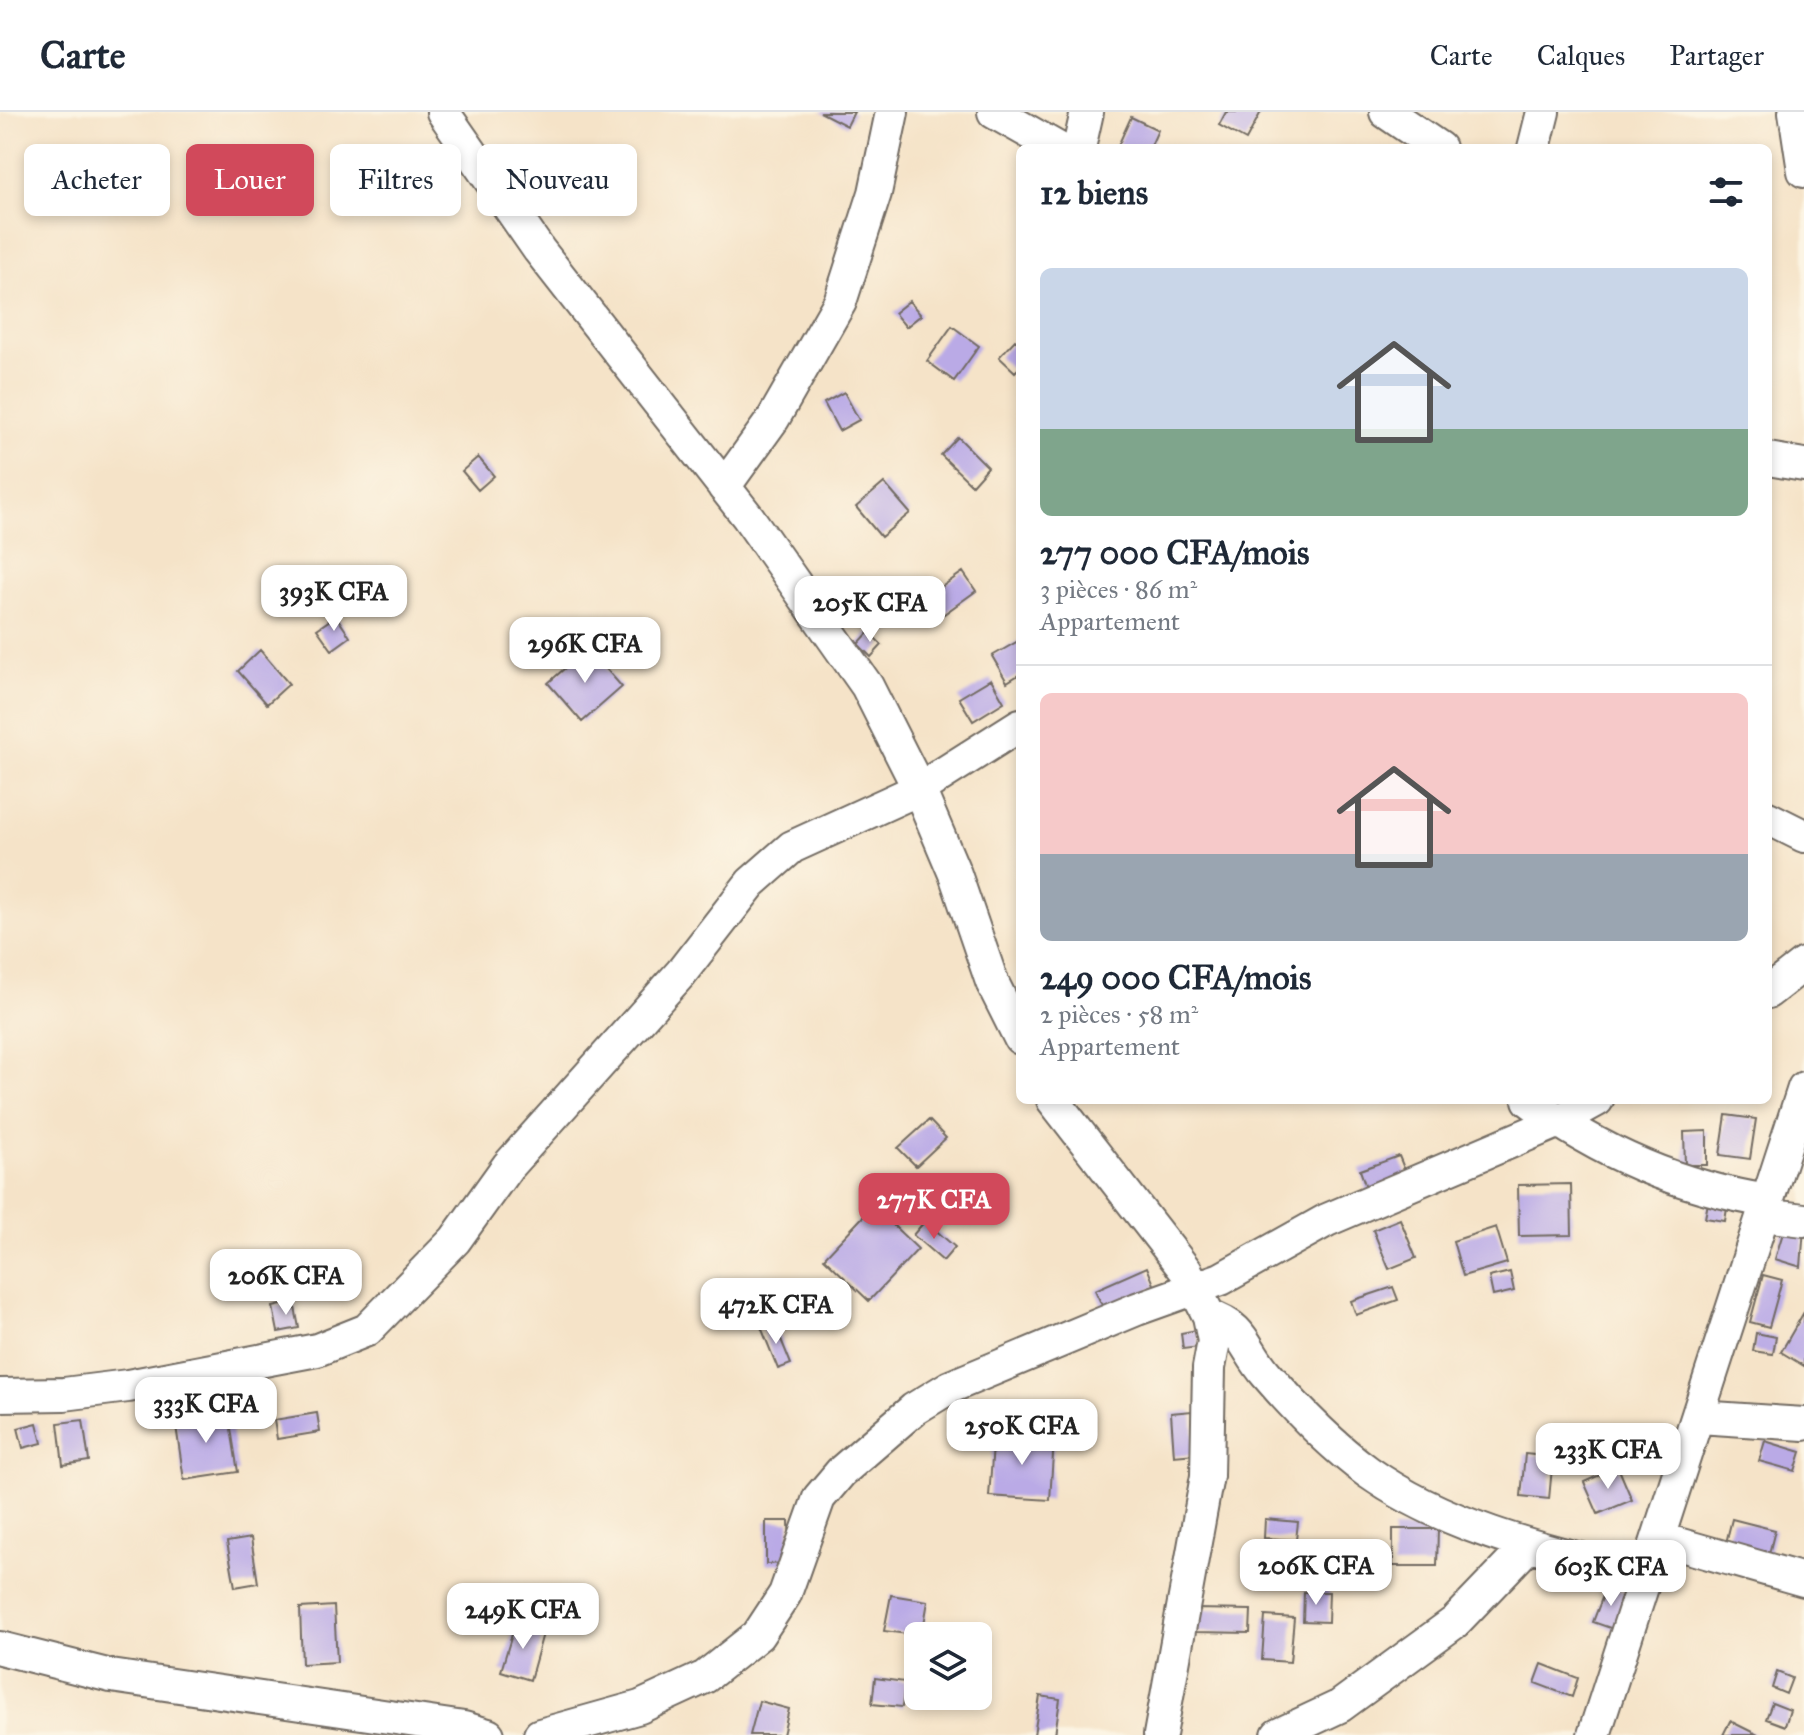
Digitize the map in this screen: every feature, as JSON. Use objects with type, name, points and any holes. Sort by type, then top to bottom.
[{"type":"street","points":[[443,112],[539,250],[724,487],[867,686],[919,789],[955,874],[992,982],[1016,1030]]},
{"type":"street","points":[[724,487],[780,407],[840,302],[875,193],[892,112]]},
{"type":"street","points":[[994,112],[1050,144]]},
{"type":"street","points":[[1080,144],[1087,112]]},
{"type":"street","points":[[1386,112],[1433,144]]},
{"type":"street","points":[[1535,144],[1543,112]]},
{"type":"street","points":[[1795,112],[1804,171]]},
{"type":"street","points":[[1772,460],[1804,465]]},
{"type":"street","points":[[0,1395],[64,1394],[128,1386],[317,1350],[367,1330],[455,1240],[508,1166],[681,973],[751,883],[792,847],[919,789],[1015,737]]},
{"type":"street","points":[[1772,820],[1804,836]]},
{"type":"street","points":[[1772,989],[1804,964]]},
{"type":"street","points":[[1594,1735],[1804,1088]]},
{"type":"street","points":[[1056,1104],[1186,1271],[1201,1302],[1214,1341],[1209,1368],[1207,1476],[1160,1735]]},
{"type":"street","points":[[1534,1104],[1557,1122],[1632,1162],[1696,1187],[1804,1220]]},
{"type":"street","points":[[540,1735],[640,1707],[705,1677],[758,1635],[785,1594],[819,1498],[841,1472],[914,1409],[950,1387],[1201,1302],[1221,1279],[1327,1220],[1557,1122],[1590,1104]]},
{"type":"street","points":[[1201,1302],[1236,1328],[1264,1371],[1309,1421],[1369,1472],[1446,1514],[1528,1546],[1647,1576]]},
{"type":"street","points":[[1699,1417],[1804,1424]]},
{"type":"street","points":[[1660,1539],[1804,1580]]},
{"type":"street","points":[[1278,1735],[1340,1706],[1455,1622],[1528,1546]]},
{"type":"street","points":[[0,1648],[111,1676],[464,1728],[488,1735]]},
{"type":"building","points":[[820,112],[854,112],[847,126]]},
{"type":"building","points":[[1226,112],[1261,112],[1246,140],[1219,125]]},
{"type":"building","points":[[1131,117],[1158,130],[1152,144],[1119,144]]},
{"type":"building","points":[[909,301],[921,315],[906,327],[894,313]]},
{"type":"building","points":[[952,326],[979,346],[954,381],[927,361]]},
{"type":"building","points":[[1015,340],[1016,341],[1015,372],[999,357]]},
{"type":"building","points":[[844,392],[859,420],[839,431],[824,403]]},
{"type":"building","points":[[958,437],[988,467],[972,485],[941,455]]},
{"type":"building","points":[[478,457],[494,476],[478,490],[462,471]]},
{"type":"building","points":[[884,483],[910,513],[881,537],[856,507]]},
{"type":"building","points":[[963,572],[976,591],[944,614],[930,595]]},
{"type":"building","points":[[336,616],[350,637],[332,650],[317,629]]},
{"type":"building","points":[[869,632],[882,645],[871,657],[858,644]]},
{"type":"building","points":[[1016,642],[1016,676],[1007,682],[992,656]]},
{"type":"building","points":[[588,648],[622,687],[582,722],[548,683]]},
{"type":"building","points":[[260,650],[289,684],[267,704],[238,671]]},
{"type":"building","points":[[991,679],[1004,702],[973,721],[959,698]]},
{"type":"building","points":[[1726,1115],[1756,1119],[1750,1159],[1720,1155]]},
{"type":"building","points":[[929,1120],[946,1138],[916,1166],[898,1148]]},
{"type":"building","points":[[1707,1131],[1707,1165],[1685,1165],[1684,1132]]},
{"type":"building","points":[[1399,1156],[1408,1178],[1368,1193],[1360,1170]]},
{"type":"building","points":[[1571,1184],[1572,1235],[1519,1236],[1518,1185]]},
{"type":"building","points":[[1709,1198],[1728,1202],[1725,1221],[1705,1218]]},
{"type":"building","points":[[873,1206],[918,1249],[869,1301],[824,1258]]},
{"type":"building","points":[[1400,1219],[1416,1258],[1389,1269],[1373,1230]]},
{"type":"building","points":[[925,1221],[955,1247],[943,1261],[913,1235]]},
{"type":"building","points":[[1786,1223],[1804,1228],[1801,1267],[1775,1259]]},
{"type":"building","points":[[1496,1227],[1507,1263],[1463,1276],[1453,1241]]},
{"type":"building","points":[[1147,1267],[1155,1287],[1104,1310],[1095,1290]]},
{"type":"building","points":[[1510,1272],[1514,1291],[1493,1296],[1489,1277]]},
{"type":"building","points":[[1763,1275],[1782,1280],[1769,1327],[1750,1322]]},
{"type":"building","points":[[1393,1287],[1398,1300],[1356,1315],[1351,1301]]},
{"type":"building","points":[[294,1302],[299,1328],[278,1332],[273,1307]]},
{"type":"building","points":[[1804,1312],[1804,1366],[1781,1352]]},
{"type":"building","points":[[774,1322],[791,1364],[778,1369],[761,1327]]},
{"type":"building","points":[[1197,1330],[1200,1347],[1183,1349],[1181,1333]]},
{"type":"building","points":[[1756,1333],[1776,1337],[1773,1354],[1753,1351]]},
{"type":"building","points":[[228,1410],[238,1472],[184,1480],[175,1419]]},
{"type":"building","points":[[1192,1411],[1195,1454],[1174,1456],[1171,1413]]},
{"type":"building","points":[[317,1413],[320,1432],[277,1439],[274,1420]]},
{"type":"building","points":[[83,1420],[89,1461],[63,1465],[58,1423]]},
{"type":"building","points":[[37,1423],[42,1443],[23,1448],[18,1428]]},
{"type":"building","points":[[994,1434],[1054,1439],[1050,1500],[989,1496]]},
{"type":"building","points":[[1765,1441],[1801,1452],[1795,1471],[1759,1461]]},
{"type":"building","points":[[1525,1454],[1553,1457],[1549,1499],[1521,1496]]},
{"type":"building","points":[[1618,1467],[1632,1500],[1598,1514],[1584,1482]]},
{"type":"building","points":[[1265,1519],[1298,1522],[1296,1540],[1264,1538]]},
{"type":"building","points":[[1732,1519],[1775,1530],[1768,1558],[1725,1547]]},
{"type":"building","points":[[766,1521],[789,1521],[790,1563],[766,1564]]},
{"type":"building","points":[[1393,1529],[1438,1529],[1437,1566],[1393,1566]]},
{"type":"building","points":[[251,1538],[258,1583],[235,1587],[227,1542]]},
{"type":"building","points":[[1607,1585],[1629,1594],[1616,1630],[1593,1622]]},
{"type":"building","points":[[1304,1592],[1329,1592],[1328,1622],[1303,1621]]},
{"type":"building","points":[[891,1595],[928,1601],[924,1622],[904,1622],[904,1634],[884,1631]]},
{"type":"building","points":[[334,1606],[337,1662],[302,1664],[300,1608]]},
{"type":"building","points":[[1196,1609],[1251,1610],[1250,1633],[1196,1632]]},
{"type":"building","points":[[1265,1616],[1294,1618],[1290,1662],[1262,1660]]},
{"type":"building","points":[[516,1621],[544,1630],[530,1680],[501,1671]]},
{"type":"building","points":[[1542,1664],[1578,1678],[1572,1697],[1535,1683]]},
{"type":"building","points":[[1777,1672],[1792,1678],[1786,1694],[1772,1688]]},
{"type":"building","points":[[875,1678],[904,1682],[902,1707],[872,1704]]},
{"type":"building","points":[[1040,1696],[1060,1699],[1055,1735],[1034,1735]]},
{"type":"building","points":[[759,1701],[789,1709],[783,1735],[750,1735]]},
{"type":"building","points":[[1772,1703],[1790,1710],[1785,1726],[1766,1719]]},
{"type":"building","points":[[1730,1721],[1758,1735],[1723,1735]]}]
